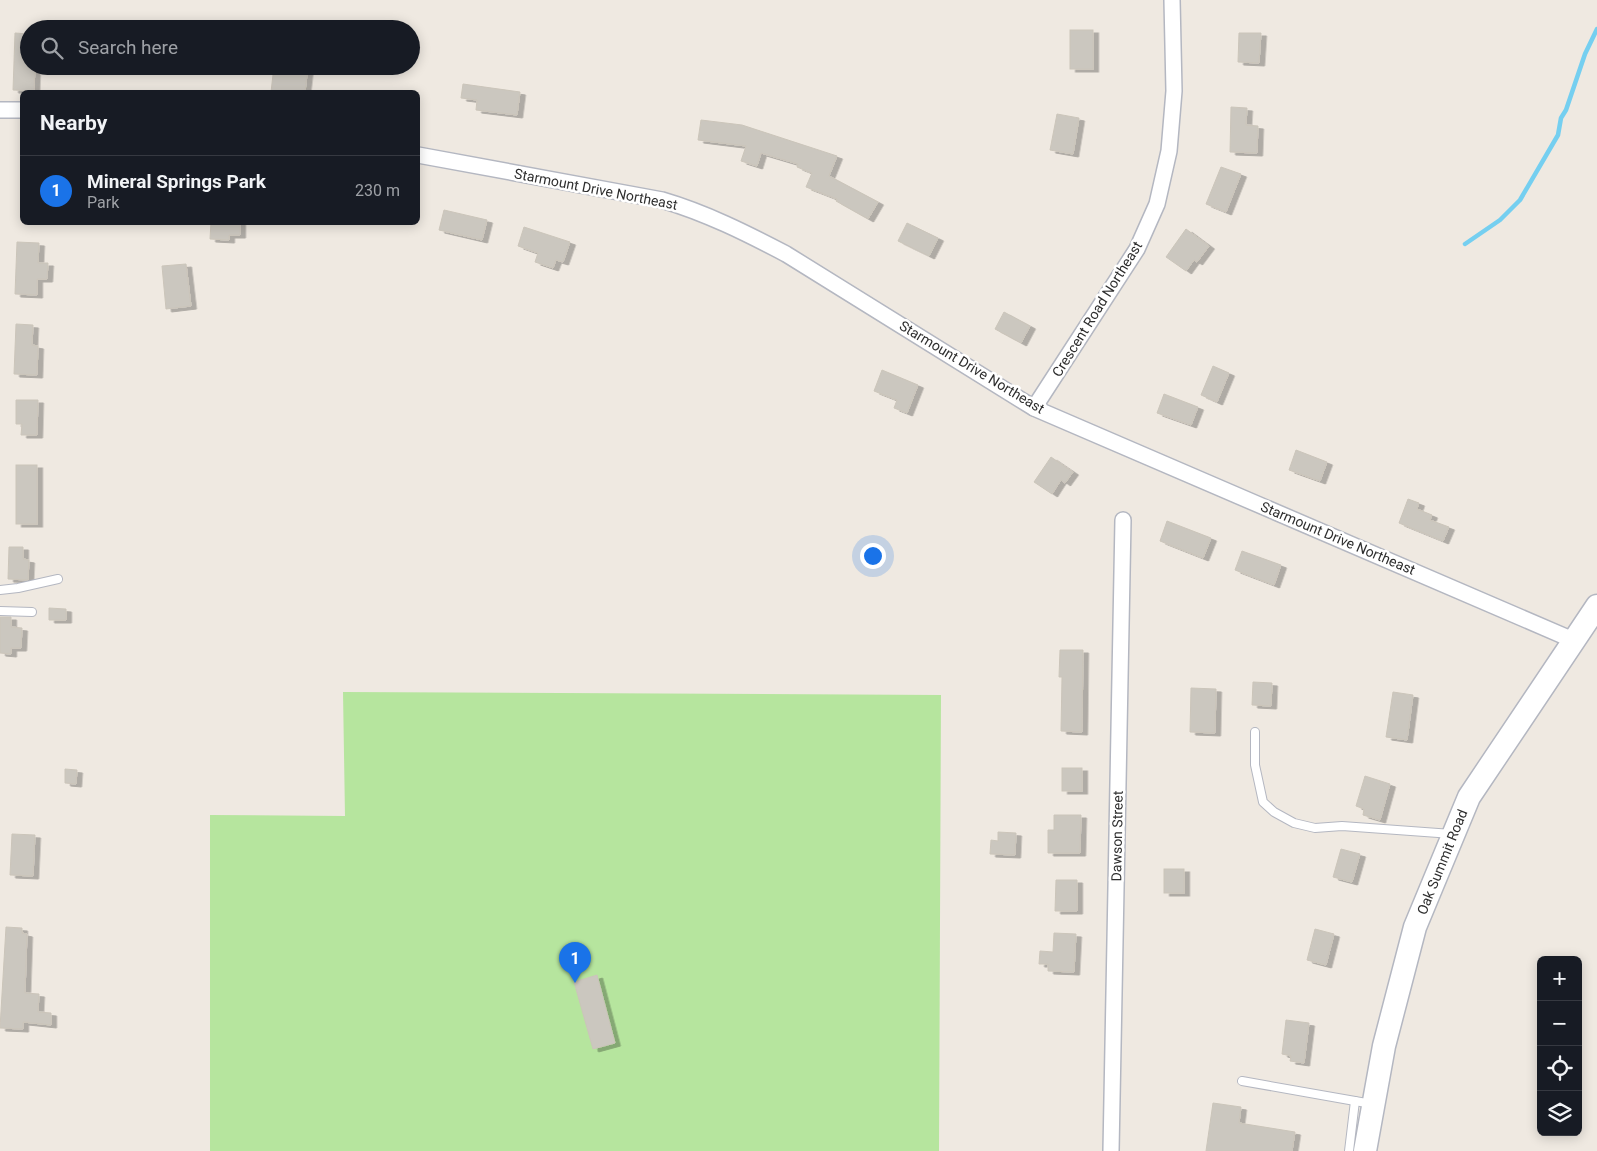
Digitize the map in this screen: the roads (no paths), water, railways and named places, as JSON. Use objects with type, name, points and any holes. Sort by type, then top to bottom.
[{"type":"main road","name":"Oak Summit Road","points":[[1364,1151],[1364,1102],[1384,1046],[1415,927],[1469,797],[1597,606]]},
{"type":"street","name":"Crescent Road Northeast","points":[[1034,408],[1137,249],[1157,204],[1169,151],[1174,91],[1172,0]]},
{"type":"street","points":[[0,110],[20,110]]},
{"type":"street","name":"Starmount Drive Northeast","points":[[420,155],[662,200],[688,208],[744,232],[786,254],[1034,408],[1574,640]]},
{"type":"street","name":"Dawson Street","points":[[1111,1151],[1123,520]]},
{"type":"lane","points":[[0,590],[27,587],[58,579]]},
{"type":"lane","points":[[0,611],[32,612]]},
{"type":"lane","points":[[1255,732],[1255,765],[1263,802],[1274,812],[1294,823],[1315,828],[1342,826],[1454,834]]},
{"type":"lane","points":[[1242,1081],[1364,1102],[1350,1151]]},
{"type":"waterway","points":[[1465,244],[1500,220],[1520,200],[1558,135],[1561,118],[1566,110],[1585,54],[1597,29]]},
{"type":"place","name":"Mineral Springs Park","points":[[575,983]]}]
